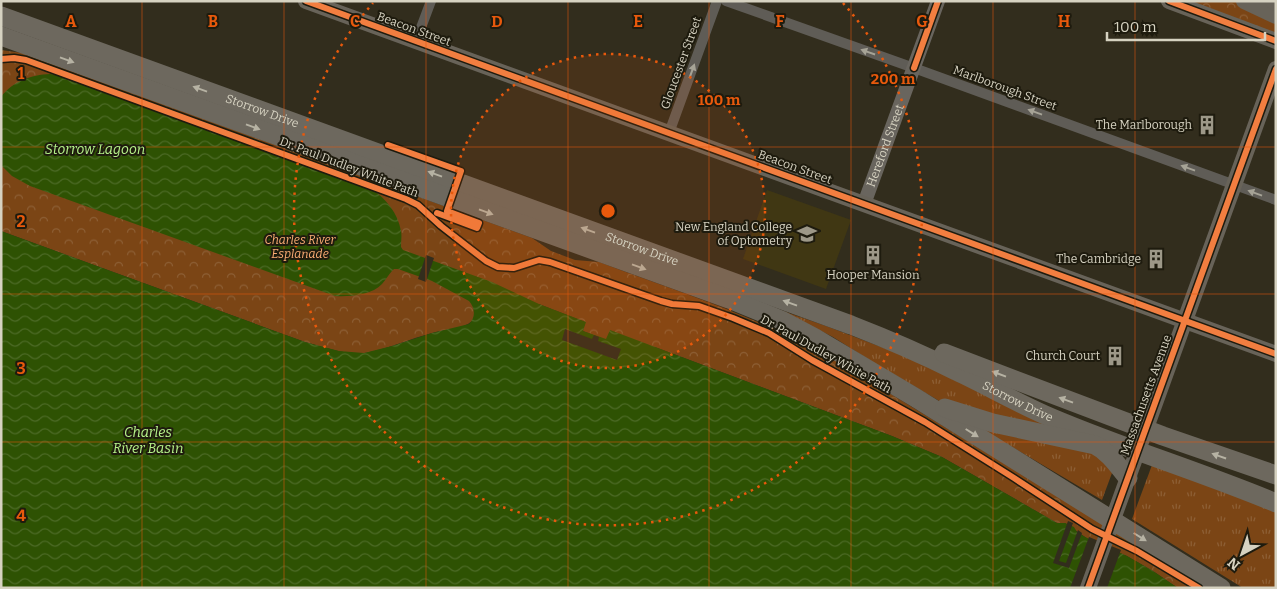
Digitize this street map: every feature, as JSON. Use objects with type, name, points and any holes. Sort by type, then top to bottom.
[{"type":"highway","name":"Storrow Drive","points":[[1,16],[836,320],[956,371],[1051,418],[1196,471],[1276,503]]},
{"type":"highway","name":"Storrow Drive","points":[[1,36],[781,320],[916,398],[1221,588]]},
{"type":"highway","points":[[836,320],[886,332],[1272,475]]},
{"type":"highway","points":[[916,398],[976,418],[1098,447],[1110,456],[1128,478]]},
{"type":"main road","name":"Beacon Street","points":[[306,1],[1276,354]]},
{"type":"main road","name":"Hereford Street","points":[[864,204],[938,1]]},
{"type":"main road","points":[[1169,1],[1276,41]]},
{"type":"main road","points":[[1244,1],[1276,16]]},
{"type":"main road","name":"Massachusetts Avenue","points":[[1088,588],[1276,69]]},
{"type":"street","points":[[416,41],[431,1]]},
{"type":"street","name":"Gloucester Street","points":[[669,133],[717,1]]},
{"type":"street","name":"Marlborough Street","points":[[726,1],[1276,200]]},
{"type":"shaded area","name":"New England College of Optometry","points":[[767,190],[851,220],[826,289],[743,259]]},
{"type":"green space","points":[[1185,1],[1276,1],[1276,36]]},
{"type":"green space","name":"Charles River Esplanade","points":[[1,50],[23,53],[532,238],[551,251],[575,260],[599,262],[714,304],[770,327],[825,354],[1209,588],[1178,588],[1127,556],[1088,539],[1065,523],[1057,523],[942,457],[892,436],[655,347],[606,340],[583,331],[585,322],[539,304],[472,321],[458,328],[432,333],[374,351],[350,353],[305,342],[1,231]]},
{"type":"green space","points":[[780,310],[926,364],[1119,454],[1102,500],[995,437],[833,337]]},
{"type":"green space","points":[[1152,465],[1276,511],[1276,588],[1243,588],[1132,519]]},
{"type":"water","name":"Charles River Basin","points":[[50,74],[58,75],[372,189],[387,202],[394,212],[401,231],[401,247],[403,250],[492,282],[539,304],[586,322],[583,331],[606,339],[610,330],[892,436],[942,457],[1057,523],[1065,523],[1074,527],[1077,532],[1085,537],[1127,556],[1178,588],[1,588],[1,231],[305,342],[339,351],[364,353],[392,346],[432,333],[469,324],[474,315],[473,307],[469,301],[432,281],[398,269],[394,269],[378,288],[372,291],[353,296],[335,296],[30,186],[12,176],[1,165],[1,97],[11,87],[23,80]]},
{"type":"pier","points":[[426,255],[434,258],[426,282],[418,279]]},
{"type":"pier","points":[[565,329],[592,339],[594,335],[599,337],[598,341],[621,349],[617,360],[562,340]]},
{"type":"pier","points":[[1068,521],[1073,523],[1059,561],[1066,563],[1078,530],[1082,533],[1069,568],[1053,563]]},
{"type":"pier","points":[[1089,537],[1121,550],[1107,588],[1070,588]]},
{"type":"cycle path","points":[[306,1],[1276,354]]},
{"type":"cycle path","points":[[914,68],[938,1]]},
{"type":"cycle path","points":[[1169,1],[1276,41]]},
{"type":"cycle path","name":"Dr. Paul Dudley White Path","points":[[1,59],[14,58],[26,60],[406,199],[418,205],[441,226],[486,261],[498,267],[514,268],[539,260],[550,262],[661,301],[672,304],[699,306],[769,333],[812,360],[925,422],[1092,529],[1137,551],[1199,588]]},
{"type":"cycle path","points":[[1088,588],[1276,69]]},
{"type":"cycle path","points":[[388,145],[461,171],[447,211],[479,223],[477,228],[437,213]]},
{"type":"place","name":"The Marlborough","points":[[1207,125]]},
{"type":"place","name":"New England College of Optometry","points":[[807,234]]},
{"type":"place","name":"Hooper Mansion","points":[[873,255]]},
{"type":"place","name":"The Cambridge","points":[[1156,259]]},
{"type":"place","name":"Church Court","points":[[1115,356]]},
{"type":"water label","name":"Storrow Lagoon","points":[[95,149]]}]
